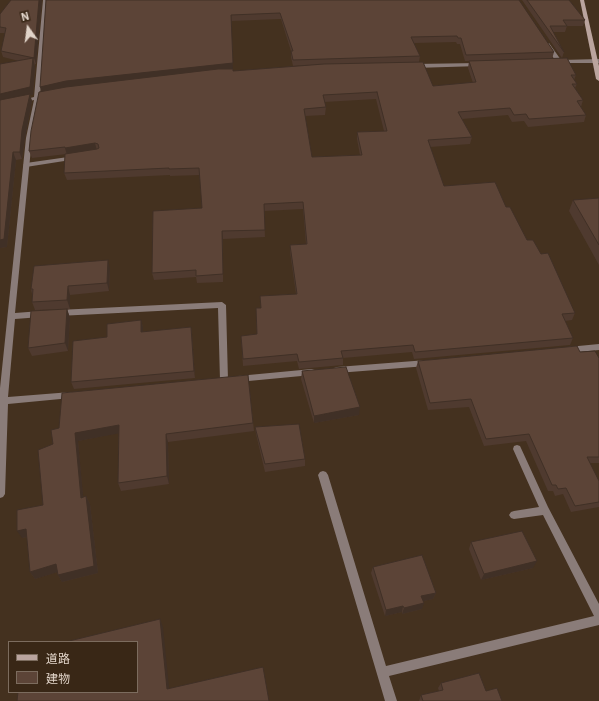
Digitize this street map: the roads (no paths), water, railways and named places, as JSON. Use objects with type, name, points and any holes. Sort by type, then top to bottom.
[{"type":"street","points":[[0,494],[2,401],[12,316],[28,138],[37,98],[45,0]]},
{"type":"street","points":[[582,0],[597,61],[599,79]]},
{"type":"street","points":[[544,39],[559,62]]},
{"type":"street","points":[[552,63],[597,61]]},
{"type":"street","points":[[409,66],[485,65]]},
{"type":"street","points":[[18,102],[52,95]]},
{"type":"street","points":[[26,164],[81,157]]},
{"type":"street","points":[[12,316],[222,305],[220,380],[438,362]]},
{"type":"street","points":[[561,351],[599,347]]},
{"type":"street","points":[[2,401],[83,393]]},
{"type":"street","points":[[517,449],[544,510],[599,615]]},
{"type":"street","points":[[323,476],[391,701]]},
{"type":"street","points":[[514,515],[544,510]]},
{"type":"street","points":[[382,672],[599,620]]}]
